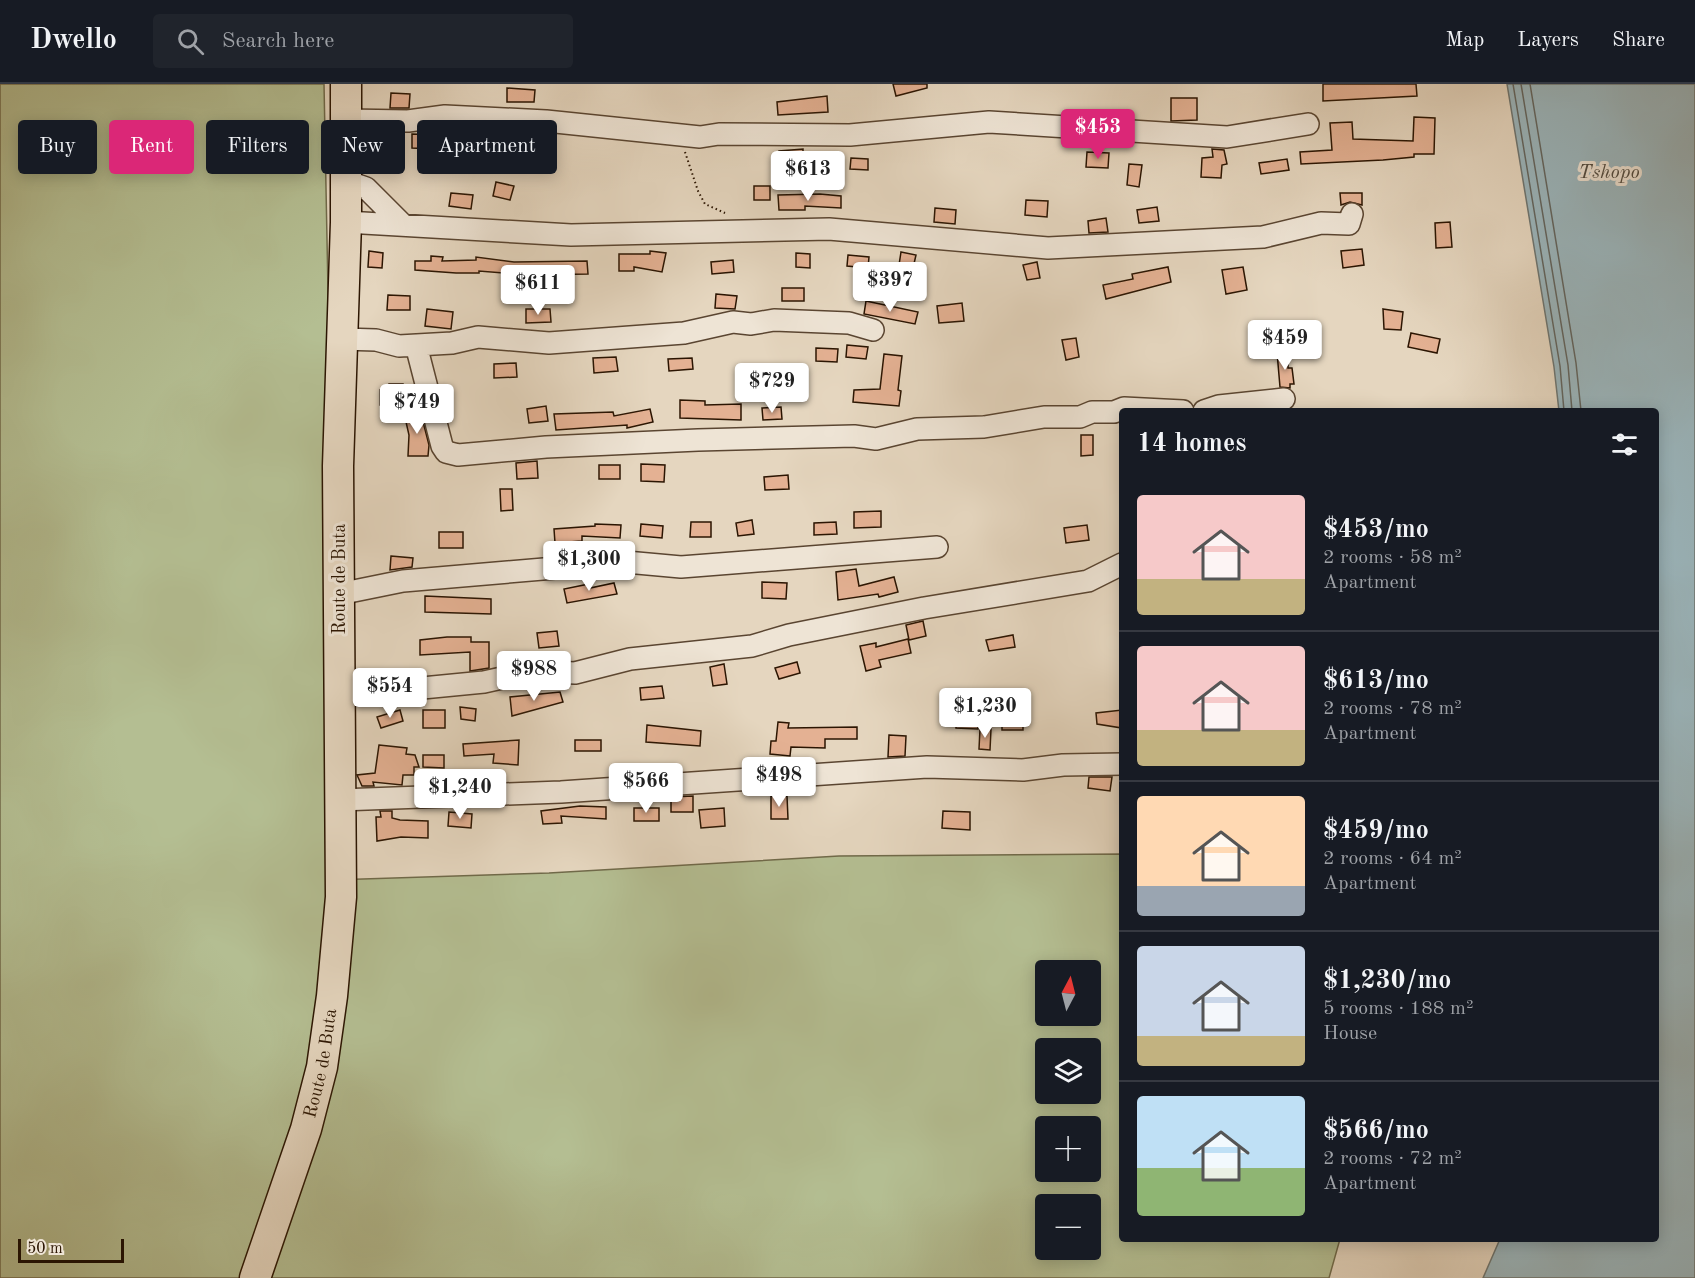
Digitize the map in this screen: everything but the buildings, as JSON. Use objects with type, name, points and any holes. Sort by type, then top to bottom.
[{"type":"highway","name":"Route de Buta","points":[[346,84],[346,120]]},
{"type":"highway","name":"Route de Buta","points":[[255,1278],[306,1129],[322,1067],[332,996],[341,897],[338,466],[346,174]]},
{"type":"street","points":[[405,121],[444,116],[546,121],[700,137],[739,133],[850,135],[989,122],[1227,137],[1308,124]]},
{"type":"street","points":[[346,181],[366,188],[403,225]]},
{"type":"street","points":[[346,222],[571,235],[829,229],[971,243],[1061,248],[1263,237],[1321,223],[1349,224],[1352,214]]},
{"type":"street","points":[[342,339],[388,342],[399,346],[452,343],[478,337],[549,343],[684,333],[733,322],[849,323],[873,330]]},
{"type":"street","points":[[416,345],[442,446],[446,452],[458,454],[546,447],[698,440],[854,436],[876,439],[917,429],[984,427],[1044,417],[1080,417],[1092,412],[1119,410]]},
{"type":"street","points":[[1213,408],[1284,399]]},
{"type":"street","points":[[339,594],[403,581],[626,562],[681,567],[937,547]]},
{"type":"street","points":[[340,696],[484,682],[533,671],[576,673],[630,659],[752,646],[789,635],[924,608],[1088,581],[1119,566]]},
{"type":"street","points":[[340,800],[561,792],[918,768],[1023,771],[1063,765],[1119,764]]},
{"type":"path","points":[[663,132],[684,151],[705,204],[730,217],[730,231]]},
{"type":"green space","points":[[0,84],[324,84],[325,120],[321,120],[321,174],[326,174],[334,601],[332,880],[549,873],[839,856],[1119,854],[1119,1242],[1339,1242],[1329,1278],[0,1278]]},
{"type":"water","name":"Tshopo","points":[[1507,84],[1695,84],[1695,1278],[1483,1278],[1499,1242],[1659,1242],[1659,408],[1559,408],[1554,367]]}]
